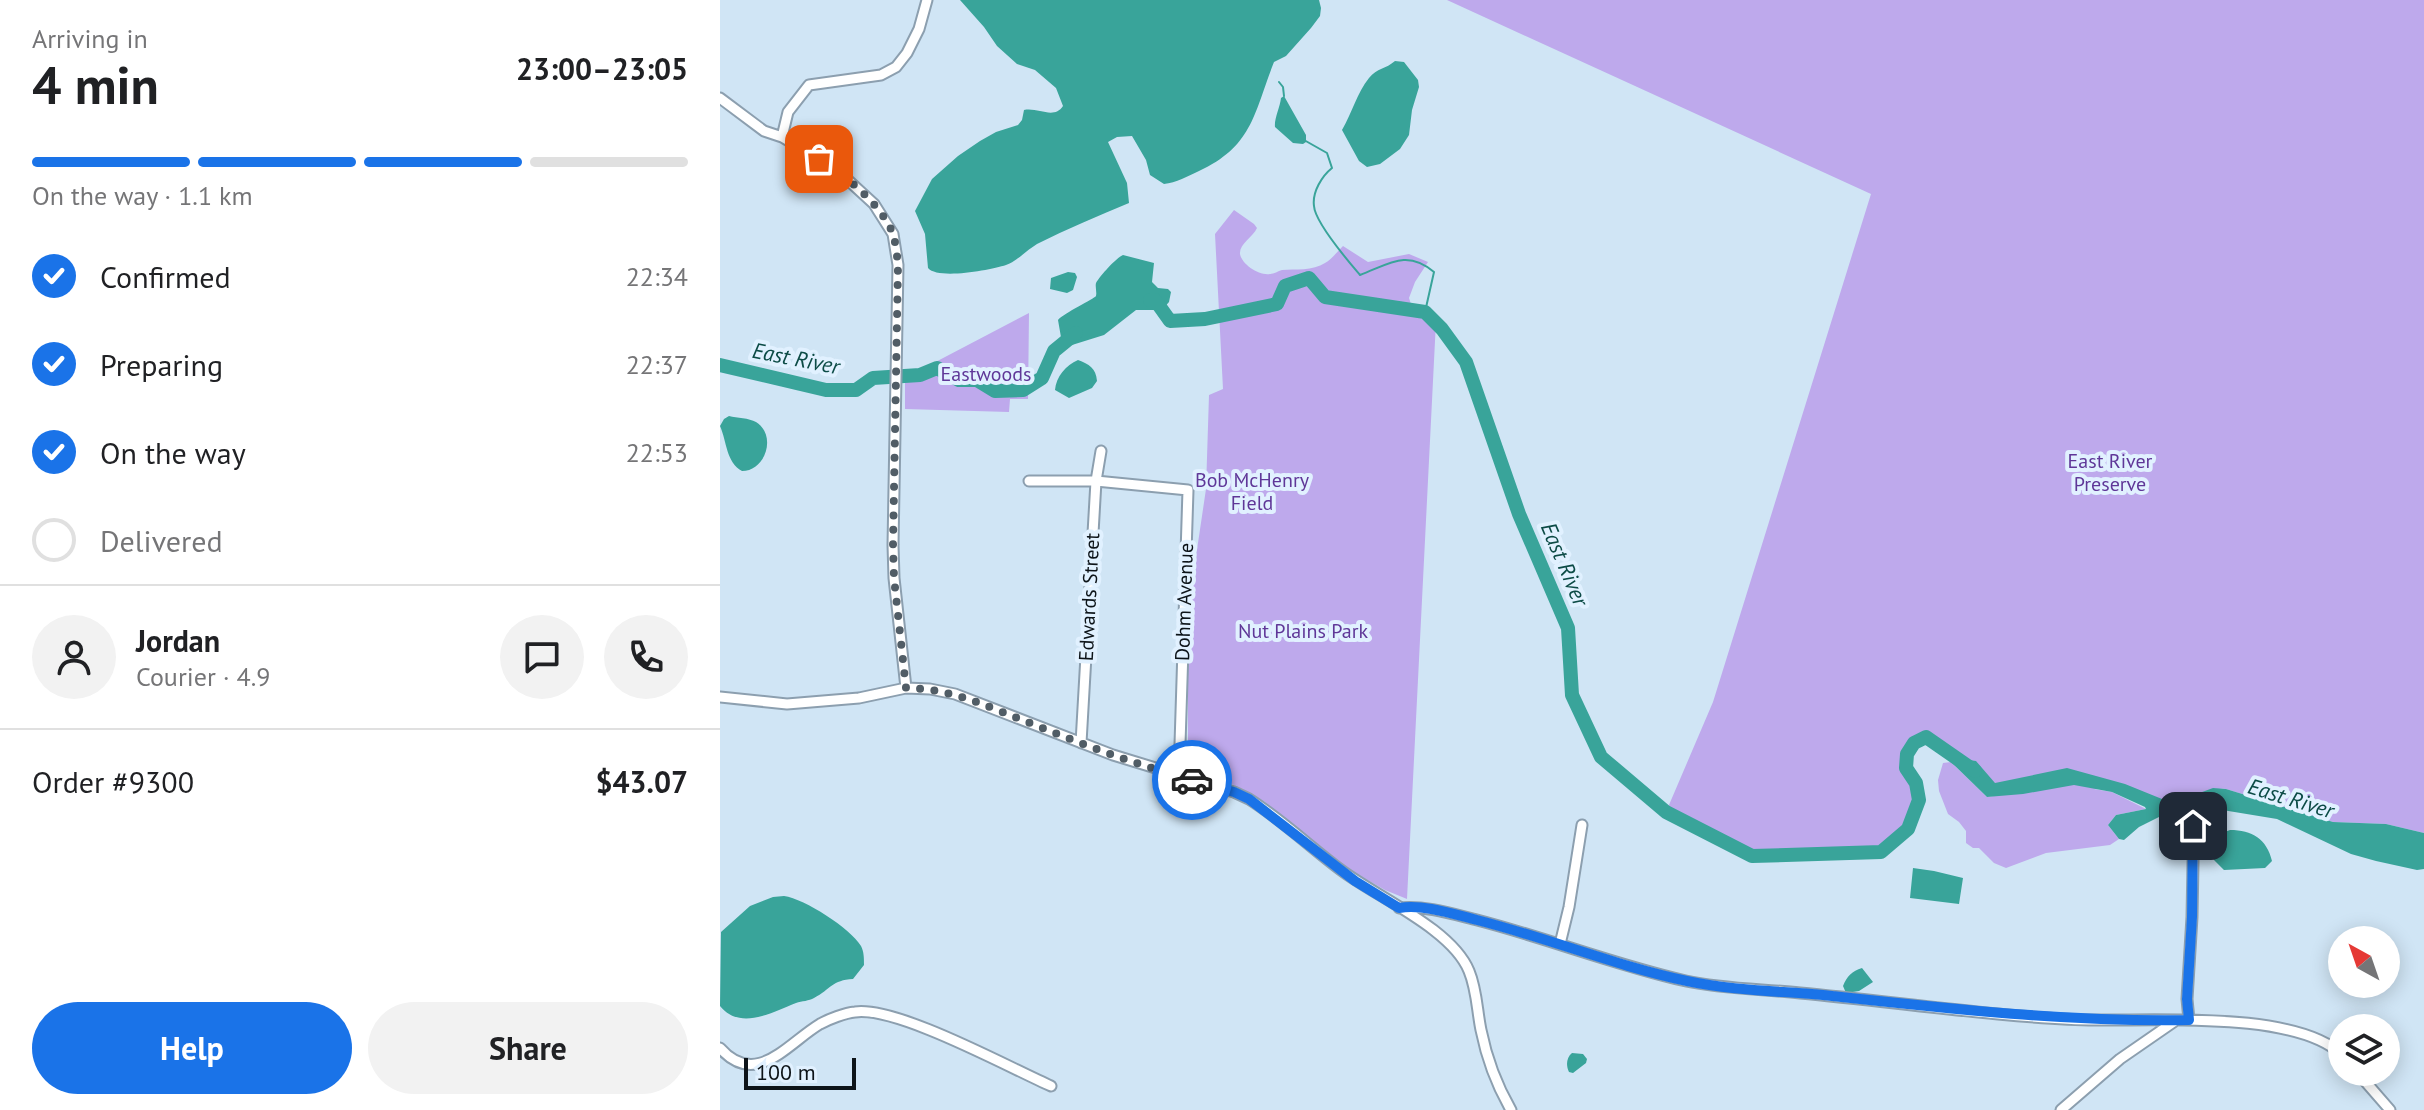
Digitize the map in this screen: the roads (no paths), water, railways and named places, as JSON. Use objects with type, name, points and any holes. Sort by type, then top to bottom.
[{"type":"street","points":[[782,137],[788,112],[809,85],[881,75],[896,67],[919,29],[927,0]]},
{"type":"street","points":[[720,98],[764,131],[782,137],[837,170],[874,204],[893,234],[898,265],[893,559],[906,688]]},
{"type":"street","name":"Edwards Street","points":[[1081,743],[1096,481],[1101,451]]},
{"type":"street","name":"Dohm Avenue","points":[[1029,481],[1096,481],[1188,490],[1179,776]]},
{"type":"street","points":[[720,697],[787,704],[859,698],[906,688],[930,689],[955,694],[1081,743],[1249,799],[1355,881],[1444,939],[1460,955],[1474,986],[1488,1064],[1511,1110]]},
{"type":"street","points":[[2189,1020],[2187,999],[2194,808]]},
{"type":"street","points":[[1560,944],[1582,825]]},
{"type":"street","points":[[1399,908],[1466,917],[1685,981],[1718,986],[1999,1014],[2090,1020],[2229,1021],[2301,1034],[2328,1045]]},
{"type":"street","points":[[720,1048],[726,1055],[744,1064],[762,1064],[822,1023],[853,1012],[870,1012],[919,1025],[1051,1086]]},
{"type":"street","points":[[2061,1110],[2120,1059],[2176,1021]]},
{"type":"street","points":[[2369,1086],[2390,1110]]},
{"type":"waterway","points":[[1279,82],[1284,96]]},
{"type":"waterway","points":[[1304,140],[1327,153],[1332,168],[1318,185],[1314,201],[1316,213],[1326,232],[1360,275],[1389,263],[1406,260],[1415,261],[1434,272],[1425,312]]},
{"type":"waterway","name":"East River","points":[[1150,300],[1155,300],[1170,321],[1205,319],[1277,304],[1285,286],[1309,278],[1325,297],[1425,312],[1466,362],[1519,514],[1568,628],[1572,695],[1601,757],[1666,812],[1752,856],[1881,852],[1908,829],[1919,800],[1916,783],[1906,768],[1907,754],[1914,743],[1926,737],[1975,771]]},
{"type":"waterway","name":"East River","points":[[720,365],[826,390],[856,390],[873,378],[920,375],[937,368],[959,380],[977,380],[995,391],[1023,390],[1042,378],[1054,351],[1076,333]]},
{"type":"park label","name":"Eastwoods","points":[[986,374]]},
{"type":"park label","name":"East River Preserve","points":[[2110,472]]},
{"type":"park label","name":"Bob McHenry Field","points":[[1252,492]]},
{"type":"park label","name":"Nut Plains Park","points":[[1303,631]]}]
